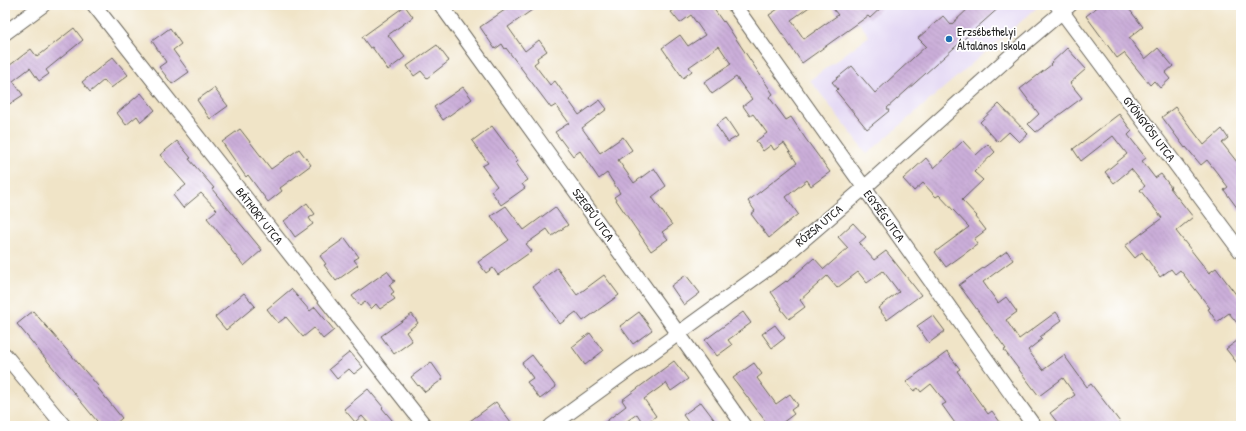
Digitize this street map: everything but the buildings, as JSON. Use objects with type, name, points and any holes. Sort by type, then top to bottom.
[{"type":"street","points":[[5,33],[42,5]]},
{"type":"street","name":"BÁTHORY UTCA","points":[[94,5],[425,426]]},
{"type":"street","name":"SZEGFŰ UTCA","points":[[441,5],[744,426]]},
{"type":"street","name":"EGYSÉG UTCA","points":[[734,5],[1034,426]]},
{"type":"street","name":"RÓZSA UTCA","points":[[551,426],[781,259],[864,188],[1063,7]]},
{"type":"street","name":"GYÖNGYÖSI UTCA","points":[[1063,7],[1241,252]]},
{"type":"street","points":[[5,355],[64,426]]},
{"type":"shaded area","points":[[851,5],[1040,5],[867,154],[810,80],[869,36],[848,8]]},
{"type":"place","name":"Erzsébethelyi Általános Iskola","points":[[949,39]]}]
